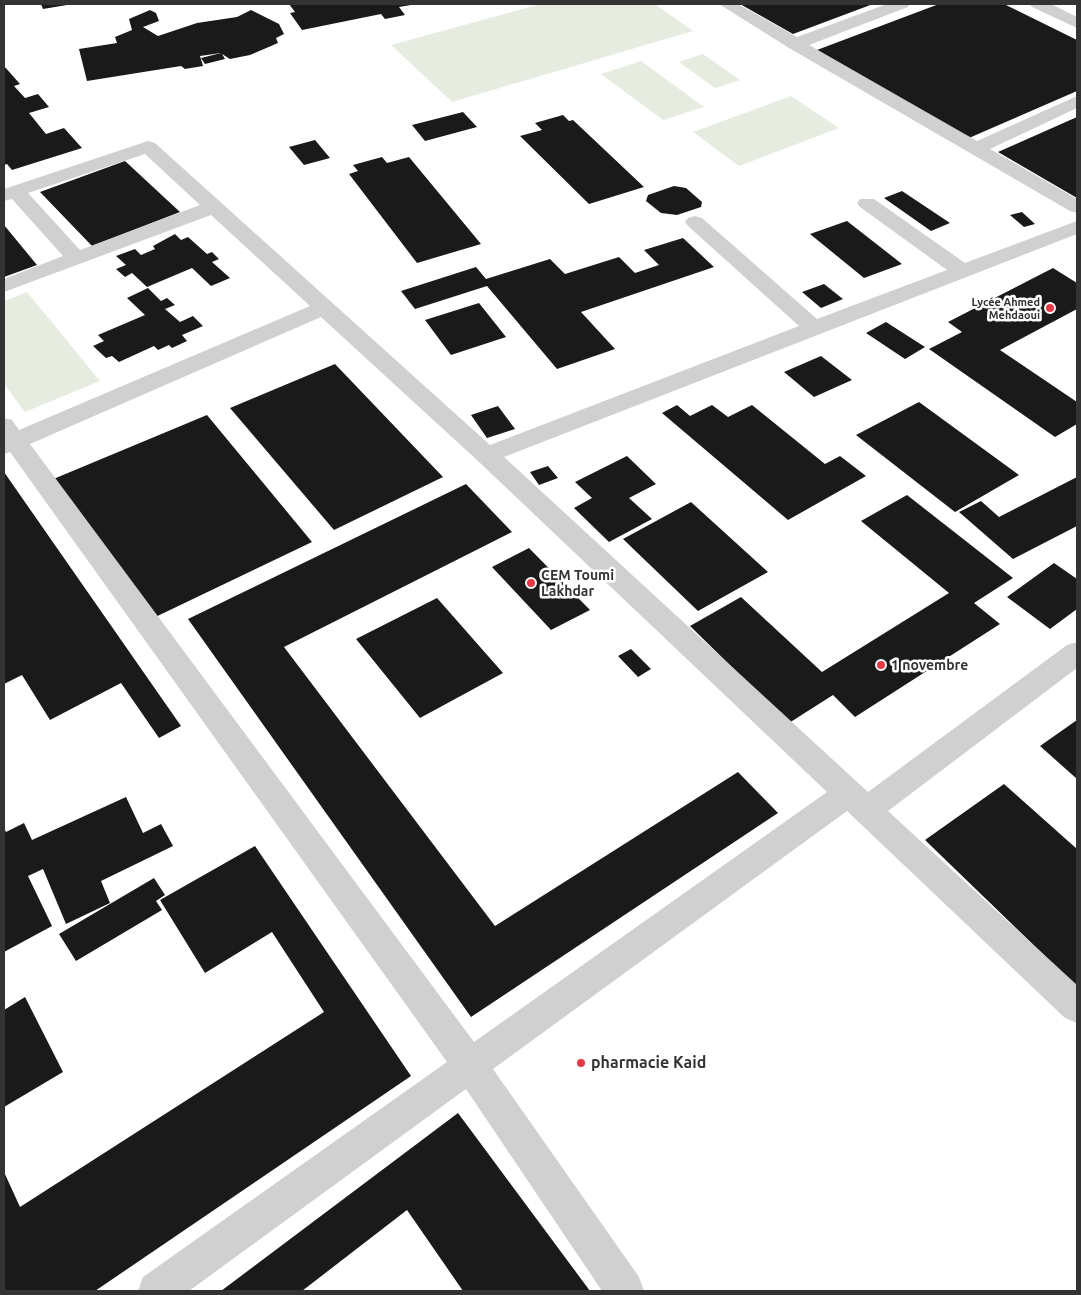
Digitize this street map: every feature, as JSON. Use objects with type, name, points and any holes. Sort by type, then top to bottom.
[{"type":"street","points":[[727,4],[1077,207]]},
{"type":"street","points":[[795,44],[902,4]]},
{"type":"street","points":[[1038,4],[1077,23]]},
{"type":"street","points":[[977,148],[1077,101]]},
{"type":"street","points":[[77,259],[10,193],[148,146],[487,454],[1077,1007]]},
{"type":"street","points":[[867,203],[963,271]]},
{"type":"street","points":[[4,286],[213,207]]},
{"type":"street","points":[[695,222],[814,328]]},
{"type":"street","points":[[487,454],[1077,227]]},
{"type":"street","points":[[325,307],[8,438],[470,1066],[625,1291]]},
{"type":"street","points":[[157,1291],[470,1066],[1077,653]]},
{"type":"shaded area","points":[[541,4],[655,4],[693,31],[452,102],[391,45]]},
{"type":"shaded area","points":[[703,54],[740,80],[715,88],[679,62]]},
{"type":"shaded area","points":[[641,61],[704,107],[663,120],[601,74]]},
{"type":"shaded area","points":[[791,96],[839,128],[739,166],[693,132]]},
{"type":"shaded area","points":[[27,292],[100,381],[25,412],[4,384],[4,301]]},
{"type":"building","points":[[41,4],[67,4],[67,5],[43,9]]},
{"type":"building","points":[[289,4],[411,5],[399,7],[405,15],[385,19],[381,14],[302,30],[290,13],[295,12]]},
{"type":"building","points":[[740,4],[873,4],[793,34]]},
{"type":"building","points":[[939,4],[1004,4],[1077,40],[1077,91],[969,138],[817,50]]},
{"type":"building","points":[[150,10],[156,13],[159,21],[143,27],[158,36],[197,23],[237,17],[251,10],[279,24],[284,34],[276,38],[278,43],[250,55],[230,59],[222,54],[225,59],[205,64],[201,58],[221,53],[200,56],[203,66],[185,69],[181,66],[87,81],[79,49],[117,43],[115,37],[132,30],[129,19]]},
{"type":"building","points":[[4,66],[20,84],[14,86],[25,98],[38,94],[49,107],[29,113],[46,134],[64,128],[82,148],[12,170],[7,164],[4,165]]},
{"type":"building","points":[[463,112],[477,127],[425,141],[412,125]]},
{"type":"building","points":[[563,115],[569,121],[573,120],[644,187],[589,204],[520,136],[542,130],[535,123]]},
{"type":"building","points":[[1077,117],[1077,198],[998,152]]},
{"type":"building","points":[[315,140],[330,158],[304,165],[289,147]]},
{"type":"building","points":[[382,157],[387,163],[409,157],[481,244],[417,263],[349,174],[358,171],[353,165]]},
{"type":"building","points":[[125,161],[180,212],[92,246],[40,192]]},
{"type":"building","points":[[674,186],[686,188],[702,202],[701,207],[677,215],[661,213],[646,201],[648,195]]},
{"type":"building","points":[[902,191],[950,223],[931,231],[884,198]]},
{"type":"building","points":[[1022,212],[1035,224],[1024,227],[1010,215]]},
{"type":"building","points":[[847,221],[902,264],[864,278],[810,234]]},
{"type":"building","points":[[4,225],[37,265],[4,277]]},
{"type":"building","points":[[175,234],[181,240],[188,237],[207,254],[212,252],[219,259],[212,262],[230,278],[211,286],[192,268],[147,287],[132,273],[125,277],[116,269],[126,265],[116,256],[135,249],[141,255],[155,249],[153,246]]},
{"type":"building","points":[[683,238],[714,267],[581,312],[615,349],[557,369],[487,286],[415,309],[401,291],[476,267],[486,279],[550,259],[565,274],[619,257],[635,273],[659,265],[644,250]]},
{"type":"building","points":[[1053,268],[1077,283],[1077,309],[1000,350],[1077,402],[1077,424],[1055,437],[929,349],[962,332],[948,322]]},
{"type":"building","points":[[824,284],[843,299],[821,308],[802,292]]},
{"type":"building","points":[[148,288],[161,301],[167,298],[175,305],[165,309],[180,322],[193,316],[203,326],[182,335],[187,341],[172,348],[169,345],[158,350],[154,346],[119,362],[112,356],[106,358],[93,346],[104,341],[98,335],[145,315],[127,298]]},
{"type":"building","points":[[479,303],[506,337],[451,355],[425,320]]},
{"type":"building","points":[[886,322],[925,347],[905,359],[866,333]]},
{"type":"building","points":[[821,356],[852,380],[814,397],[784,372]]},
{"type":"building","points":[[335,364],[443,477],[334,530],[230,408]]},
{"type":"building","points":[[919,402],[1019,475],[955,512],[856,435]]},
{"type":"building","points":[[677,405],[690,416],[712,405],[728,417],[752,405],[825,464],[840,456],[866,476],[788,520],[662,413]]},
{"type":"building","points":[[498,406],[515,429],[487,438],[471,415]]},
{"type":"building","points":[[207,415],[312,542],[147,621],[51,480]]},
{"type":"building","points":[[627,456],[656,484],[629,498],[652,519],[609,542],[574,508],[592,498],[575,482]]},
{"type":"building","points":[[548,466],[558,478],[539,485],[530,472]]},
{"type":"building","points":[[4,472],[181,726],[159,738],[121,683],[50,720],[22,675],[4,684]]},
{"type":"building","points":[[1077,477],[1077,526],[1013,559],[959,512],[981,501],[999,517]]},
{"type":"building","points":[[466,484],[512,532],[284,647],[495,926],[738,772],[778,813],[471,1017],[188,619]]},
{"type":"building","points":[[907,495],[1013,578],[974,603],[1000,624],[855,717],[833,695],[789,723],[690,626],[741,597],[822,672],[949,593],[861,521]]},
{"type":"building","points":[[691,502],[768,572],[698,611],[623,539]]},
{"type":"building","points":[[529,548],[590,610],[551,630],[492,567]]},
{"type":"building","points":[[1054,563],[1077,579],[1077,609],[1050,629],[1007,597]]},
{"type":"building","points":[[437,598],[503,673],[420,718],[356,639]]},
{"type":"building","points":[[631,649],[651,669],[638,677],[618,656]]},
{"type":"building","points":[[1077,720],[1077,779],[1040,746]]},
{"type":"building","points":[[1004,784],[1077,849],[1077,987],[925,840]]},
{"type":"building","points":[[126,797],[143,833],[161,824],[173,846],[101,881],[110,903],[66,924],[43,869],[28,876],[52,926],[4,952],[4,828],[6,832],[24,823],[32,840]]},
{"type":"building","points":[[255,846],[411,1076],[95,1291],[4,1291],[4,1172],[20,1207],[324,1012],[272,932],[205,973],[160,900]]},
{"type":"building","points":[[154,878],[165,895],[156,901],[162,910],[76,961],[59,934]]},
{"type":"building","points":[[25,997],[63,1072],[4,1107],[4,1010]]},
{"type":"building","points":[[458,1113],[590,1291],[463,1291],[407,1210],[302,1291],[221,1291]]},
{"type":"place","name":"Lycée Ahmed Mehdaoui","points":[[1050,308]]},
{"type":"place","name":"CEM Toumi Lakhdar","points":[[531,583]]},
{"type":"place","name":"1 novembre","points":[[881,665]]},
{"type":"place","name":"pharmacie Kaid","points":[[581,1063]]}]
